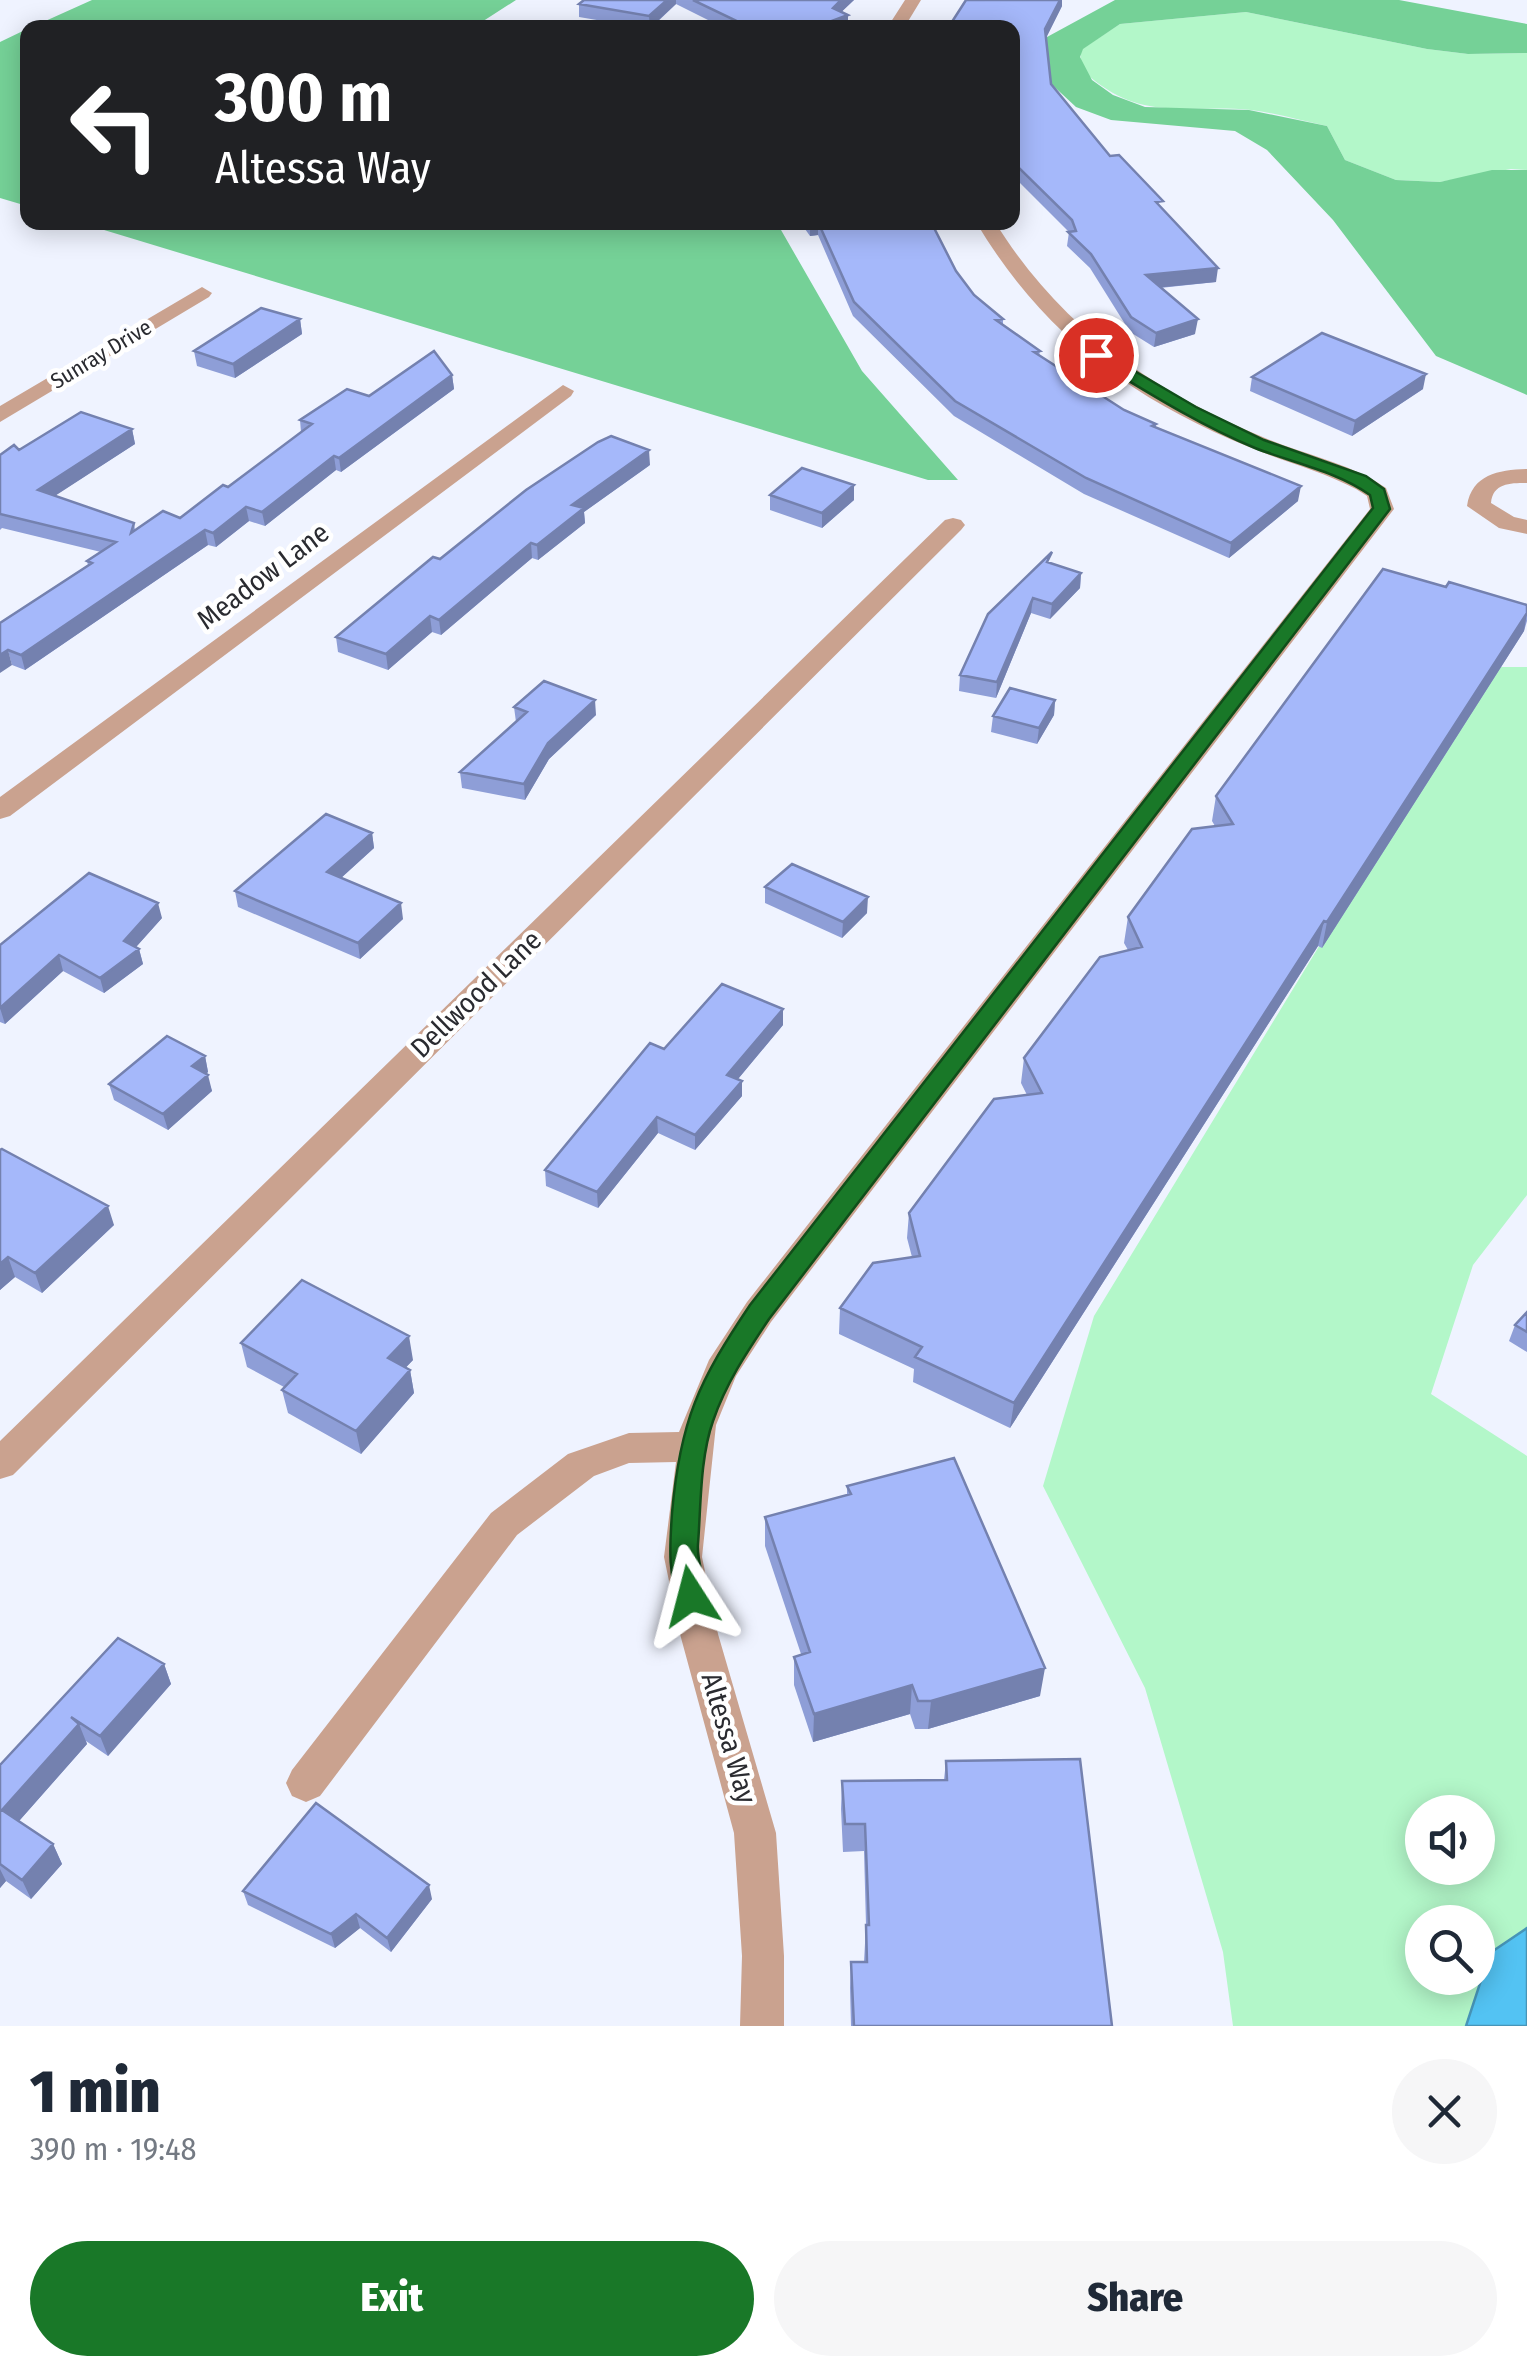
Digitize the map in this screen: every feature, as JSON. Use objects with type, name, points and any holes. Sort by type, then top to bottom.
[{"type":"street","name":"Altessa Way","points":[[762,2026],[763,1956],[755,1833],[699,1634],[683,1557],[698,1425],[721,1370],[760,1312],[1382,509],[1378,493],[1360,480],[1258,443],[1190,410],[1096,355],[1042,304],[1006,261],[989,230]]},
{"type":"street","name":"Sunray Drive","points":[[0,414],[202,293]]},
{"type":"street","name":"Meadow Lane","points":[[0,810],[562,392]]},
{"type":"street","points":[[1527,476],[1506,476],[1486,484],[1479,495],[1480,506],[1492,516],[1527,527]]},
{"type":"street","name":"Dellwood Lane","points":[[0,1464],[954,524]]},
{"type":"street","points":[[306,1783],[504,1524],[581,1465],[629,1448],[695,1446]]},
{"type":"green space","points":[[92,0],[516,0],[485,20],[48,20]]},
{"type":"green space","points":[[1115,0],[1399,0],[1527,24],[1527,53],[1468,54],[1246,12],[1120,24],[1083,49],[1080,57],[1092,80],[1113,95],[1145,107],[1249,110],[1327,126],[1345,160],[1396,180],[1440,182],[1492,170],[1527,170],[1527,395],[1436,356],[1333,220],[1267,150],[1235,131],[1111,120],[1076,107],[1033,67],[1025,49]]},
{"type":"green space","points":[[1246,12],[1427,49],[1468,54],[1527,53],[1527,170],[1511,169],[1440,182],[1396,180],[1345,160],[1327,126],[1251,110],[1138,103],[1102,86],[1082,66],[1082,49],[1120,24]]},
{"type":"green space","points":[[20,32],[20,204],[0,198],[0,42]]},
{"type":"green space","points":[[104,230],[781,230],[862,371],[958,480],[928,480]]},
{"type":"green space","points":[[1489,667],[1527,667],[1527,1195],[1473,1265],[1431,1394],[1527,1456],[1527,1928],[1495,1950],[1495,1905],[1405,1905],[1405,1995],[1476,1995],[1466,2026],[1233,2026],[1223,1952],[1145,1688],[1043,1486],[1094,1316]]},
{"type":"water","points":[[1527,1928],[1527,2026],[1466,2026],[1476,1995],[1495,1995],[1495,1950]]},
{"type":"building","points":[[584,0],[667,0],[649,16],[579,4]]},
{"type":"building","points":[[693,0],[841,0],[833,8],[848,15],[835,20],[734,20]]},
{"type":"building","points":[[966,0],[1060,0],[1045,29],[1051,84],[1110,156],[1119,155],[1163,201],[1156,202],[1218,268],[1146,275],[1198,319],[1156,333],[1131,317],[1091,254],[1068,232],[1076,231],[1072,220],[1020,169],[1020,20],[953,20]]},
{"type":"building","points":[[822,230],[935,230],[956,271],[974,295],[1003,319],[996,320],[1040,351],[1034,352],[1124,410],[1156,424],[1152,426],[1301,486],[1231,543],[1086,478],[955,401],[854,302]]},
{"type":"building","points":[[261,308],[300,319],[233,364],[194,351]]},
{"type":"building","points":[[1322,333],[1426,374],[1355,421],[1252,377]]},
{"type":"building","points":[[434,351],[452,375],[339,458],[334,456],[262,512],[246,507],[213,533],[205,530],[21,655],[8,650],[0,655],[0,623],[92,563],[87,561],[116,542],[0,514],[0,455],[14,445],[19,450],[81,412],[132,429],[38,490],[134,523],[131,533],[163,511],[180,518],[312,424],[300,420],[347,389],[369,396]]},
{"type":"building","points":[[611,436],[649,450],[572,505],[584,508],[537,545],[531,543],[439,620],[430,616],[386,654],[336,637],[433,557],[440,559],[526,490]]},
{"type":"building","points":[[802,468],[854,485],[822,513],[770,495]]},
{"type":"building","points":[[1052,552],[1047,562],[1081,573],[1052,604],[1033,598],[997,682],[960,675],[988,614]]},
{"type":"building","points":[[1383,569],[1446,587],[1449,582],[1527,605],[1527,613],[1014,1403],[915,1357],[922,1347],[840,1308],[873,1263],[920,1256],[909,1213],[994,1099],[1042,1093],[1024,1058],[1100,957],[1142,947],[1128,917],[1192,829],[1233,824],[1216,796]]},
{"type":"building","points":[[544,681],[595,700],[548,743],[524,784],[460,772],[527,712],[514,707]]},
{"type":"building","points":[[1010,688],[1055,700],[1039,728],[993,716]]},
{"type":"building","points":[[326,814],[372,833],[327,872],[401,903],[358,943],[235,891]]},
{"type":"building","points":[[792,864],[868,897],[843,922],[765,887]]},
{"type":"building","points":[[89,873],[158,903],[124,941],[139,949],[100,978],[59,955],[0,1008],[0,945]]},
{"type":"building","points":[[722,984],[783,1009],[727,1075],[742,1081],[695,1135],[657,1117],[597,1192],[545,1170],[650,1043],[664,1049]]},
{"type":"building","points":[[167,1036],[205,1056],[192,1066],[208,1075],[163,1114],[109,1084]]},
{"type":"building","points":[[2,1149],[108,1206],[35,1273],[8,1257],[0,1264]]},
{"type":"building","points":[[302,1280],[409,1336],[388,1358],[410,1370],[356,1431],[282,1390],[297,1374],[241,1343]]},
{"type":"building","points":[[1527,1312],[1527,1332],[1515,1325]]},
{"type":"building","points":[[954,1458],[1045,1668],[931,1701],[918,1701],[912,1685],[814,1714],[794,1657],[810,1652],[765,1517],[851,1494],[847,1486]]},
{"type":"building","points":[[118,1638],[164,1664],[100,1736],[71,1717],[79,1724],[2,1810],[53,1844],[22,1880],[0,1864],[0,1765]]},
{"type":"building","points":[[1080,1759],[1112,2026],[854,2026],[851,1962],[867,1962],[865,1824],[845,1824],[842,1781],[947,1780],[946,1761]]},
{"type":"building","points":[[316,1803],[429,1885],[387,1938],[356,1914],[331,1934],[243,1891]]},
{"type":"route","points":[[691,1596],[683,1557],[688,1490],[698,1425],[721,1370],[760,1312],[1382,509],[1378,493],[1360,480],[1258,443],[1190,410],[1096,355]]}]
